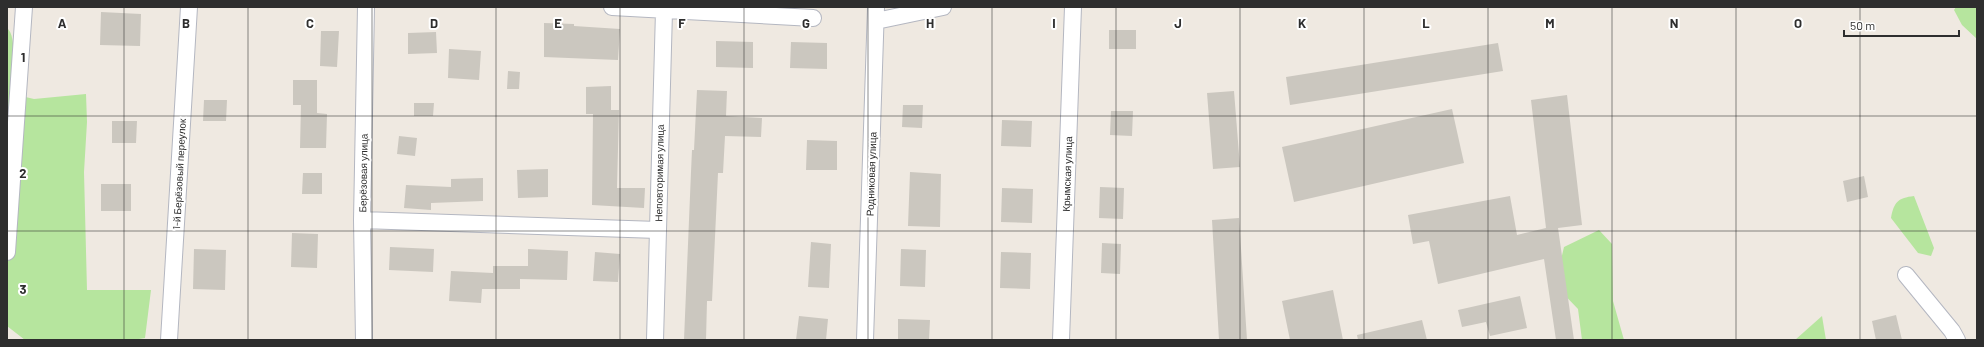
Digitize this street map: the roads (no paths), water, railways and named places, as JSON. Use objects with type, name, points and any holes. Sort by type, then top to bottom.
[{"type":"street","points":[[7,252],[24,7]]},
{"type":"street","name":"1-й Берёзовый переулок","points":[[169,340],[188,7]]},
{"type":"street","name":"Берёзовая улица","points":[[364,340],[362,220],[366,7]]},
{"type":"street","points":[[612,7],[813,18]]},
{"type":"street","points":[[876,14],[943,7]]},
{"type":"street","name":"Крымская улица","points":[[1061,340],[1073,7]]},
{"type":"street","name":"Неповторимая улица","points":[[655,340],[665,9]]},
{"type":"street","name":"Родниковая улица","points":[[865,340],[876,14]]},
{"type":"street","points":[[362,220],[658,230]]},
{"type":"street","points":[[1906,275],[1952,331],[1957,340]]}]
